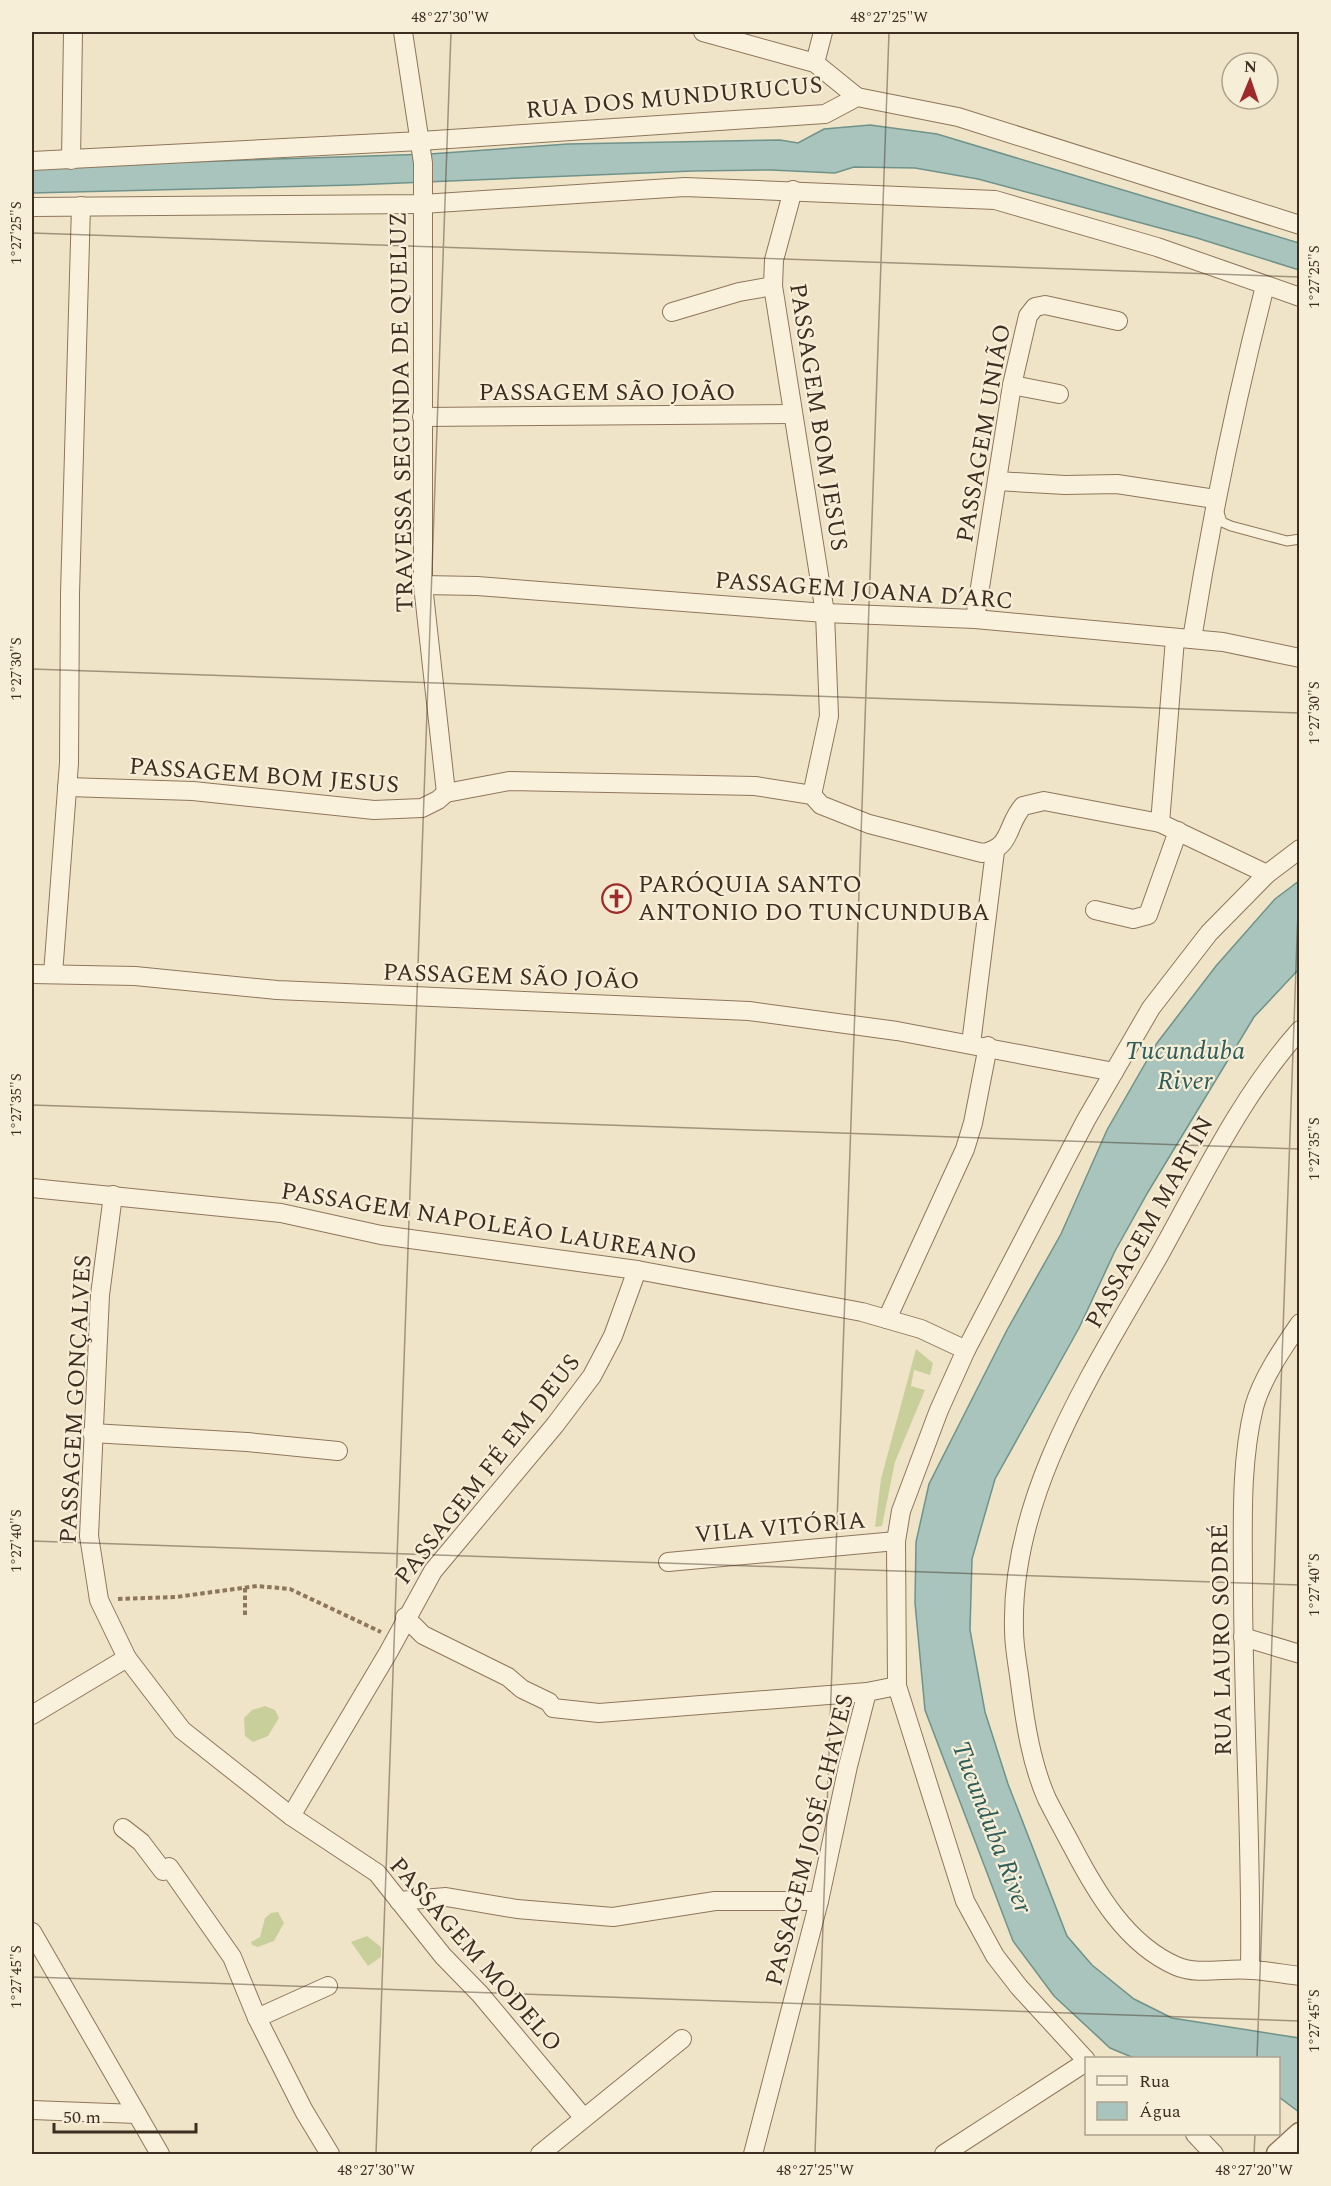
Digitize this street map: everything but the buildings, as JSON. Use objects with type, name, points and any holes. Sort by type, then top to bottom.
[{"type":"street","points":[[71,160],[73,32]]},
{"type":"street","name":"TRAVESSA SEGUNDA DE QUELUZ","points":[[404,32],[423,163],[423,585],[446,793]]},
{"type":"street","points":[[703,32],[815,63],[857,97]]},
{"type":"street","points":[[815,63],[823,32]]},
{"type":"street","name":"RUA DOS MUNDURUCUS","points":[[32,161],[420,141],[825,114],[857,97],[958,117],[1299,225]]},
{"type":"street","points":[[32,207],[423,197],[685,187],[995,200],[1157,247],[1299,297]]},
{"type":"street","name":"PASSAGEM BOM JESUS","points":[[793,190],[774,260],[773,286],[825,613],[829,716],[812,795]]},
{"type":"street","points":[[53,974],[67,787],[81,206]]},
{"type":"street","points":[[672,312],[739,292],[773,286]]},
{"type":"street","points":[[1160,823],[1184,639],[1240,382],[1265,286]]},
{"type":"street","name":"PASSAGEM UNIÃO","points":[[975,619],[1012,385],[1027,320],[1035,307],[1045,305],[1118,321]]},
{"type":"street","points":[[1012,385],[1059,394]]},
{"type":"street","name":"PASSAGEM SÃO JOÃO","points":[[422,417],[792,414]]},
{"type":"street","points":[[997,481],[1065,485],[1117,484],[1215,499]]},
{"type":"street","name":"PASSAGEM JOANA D’ARC","points":[[423,585],[477,586],[825,613],[975,619],[1184,639],[1274,651],[1299,658]]},
{"type":"street","name":"PASSAGEM BOM JESUS","points":[[67,787],[193,791],[374,810],[422,807],[438,800],[446,793],[509,781],[755,786],[812,795],[821,805],[869,824],[966,851],[994,851]]},
{"type":"street","points":[[887,1318],[965,1149],[973,1123],[994,851],[1002,846],[1017,812],[1023,806],[1044,801],[1160,823],[1267,874]]},
{"type":"street","points":[[1095,910],[1133,919],[1148,915],[1178,831]]},
{"type":"street","points":[[1085,2060],[994,1956],[964,1900],[897,1686],[896,1541],[901,1511],[939,1410],[966,1350],[1086,1120],[1151,1008],[1186,961],[1267,874],[1299,849]]},
{"type":"street","name":"PASSAGEM SÃO JOÃO","points":[[32,974],[135,976],[277,990],[748,1011],[979,1045],[1114,1072]]},
{"type":"street","name":"PASSAGEM MARTIN","points":[[1299,1030],[1260,1079],[1215,1150],[1087,1382],[1039,1489],[1018,1571],[1014,1630],[1026,1731],[1046,1797],[1102,1898],[1129,1932],[1152,1953],[1178,1967],[1206,1971],[1250,1969],[1299,1976]]},
{"type":"street","name":"PASSAGEM NAPOLEÃO LAUREANO","points":[[32,1188],[281,1213],[381,1235],[637,1270],[887,1318],[921,1329],[966,1350]]},
{"type":"street","name":"PASSAGEM GONÇALVES","points":[[100,1602],[89,1536],[92,1433],[100,1295],[113,1196]]},
{"type":"street","name":"PASSAGEM FÉ EM DEUS","points":[[291,1816],[433,1570],[555,1425],[592,1376],[613,1336],[637,1270]]},
{"type":"street","name":"RUA LAURO SODRÉ","points":[[1250,1969],[1251,1912],[1243,1637],[1244,1495],[1253,1415],[1271,1370],[1299,1323]]},
{"type":"street","points":[[92,1433],[247,1442],[338,1451]]},
{"type":"street","name":"VILA VITÓRIA","points":[[668,1562],[896,1541]]},
{"type":"street","name":"PASSAGEM MODELO","points":[[100,1602],[128,1658],[182,1730],[291,1816],[377,1873],[443,1956],[480,1994],[583,2117]]},
{"type":"street","points":[[405,1617],[423,1635],[508,1677],[522,1689],[549,1702],[553,1708],[599,1713],[867,1692]]},
{"type":"street","points":[[1243,1637],[1299,1653]]},
{"type":"street","points":[[32,1715],[128,1658]]},
{"type":"street","name":"PASSAGEM JOSÉ CHAVES","points":[[753,2154],[819,1901],[848,1766],[867,1692],[897,1686]]},
{"type":"street","points":[[123,1828],[141,1842],[163,1871],[169,1867],[211,1923],[232,1957],[257,2018],[304,2111],[330,2154]]},
{"type":"street","points":[[399,1901],[446,1897],[518,1909],[613,1917],[715,1901],[819,1901]]},
{"type":"street","points":[[32,1932],[160,2154]]},
{"type":"street","points":[[257,2018],[328,1986]]},
{"type":"street","points":[[540,2154],[583,2117],[682,2040]]},
{"type":"street","points":[[944,2154],[1085,2062]]},
{"type":"street","points":[[32,2110],[137,2114]]},
{"type":"street","points":[[1197,2135],[1214,2154]]},
{"type":"street","points":[[1278,2154],[1298,2136]]},
{"type":"lane","points":[[1215,499],[1222,522],[1287,541],[1299,538]]},
{"type":"path","points":[[100,1602],[176,1597],[245,1588],[290,1589],[374,1630],[396,1636]]},
{"type":"path","points":[[245,1588],[245,1616]]},
{"type":"green space","points":[[916,1349],[933,1363],[930,1375],[914,1370],[911,1386],[925,1390],[895,1462],[882,1526],[875,1527],[881,1479]]},
{"type":"green space","points":[[265,1706],[275,1710],[279,1718],[268,1736],[253,1742],[245,1736],[244,1718],[252,1710]]},
{"type":"green space","points":[[278,1912],[284,1923],[274,1941],[258,1947],[252,1945],[251,1942],[260,1937],[265,1918],[271,1913]]},
{"type":"green space","points":[[367,1936],[381,1947],[381,1957],[368,1966],[351,1942]]},
{"type":"water","points":[[870,125],[937,134],[1299,243],[1299,270],[1197,238],[978,179],[915,168],[854,167],[835,173],[771,170],[693,171],[353,185],[32,193],[32,167],[430,154],[568,144],[780,140],[798,143],[824,129]]},
{"type":"water","name":"Tucunduba River","points":[[1299,881],[1299,969],[1254,1017],[1148,1192],[1115,1251],[1079,1328],[995,1479],[972,1559],[970,1630],[985,1712],[1008,1784],[1067,1936],[1092,1965],[1134,1999],[1172,2018],[1299,2038],[1299,2112],[1280,2098],[1280,2057],[1132,2057],[1110,2048],[1054,1996],[1013,1941],[925,1710],[915,1603],[916,1542],[929,1484],[1007,1330],[1061,1234],[1107,1130],[1157,1043],[1216,966],[1275,899]]},
{"type":"place","name":"PARÓQUIA SANTO ANTONIO DO TUNCUNDUBA","points":[[617,898]]}]
